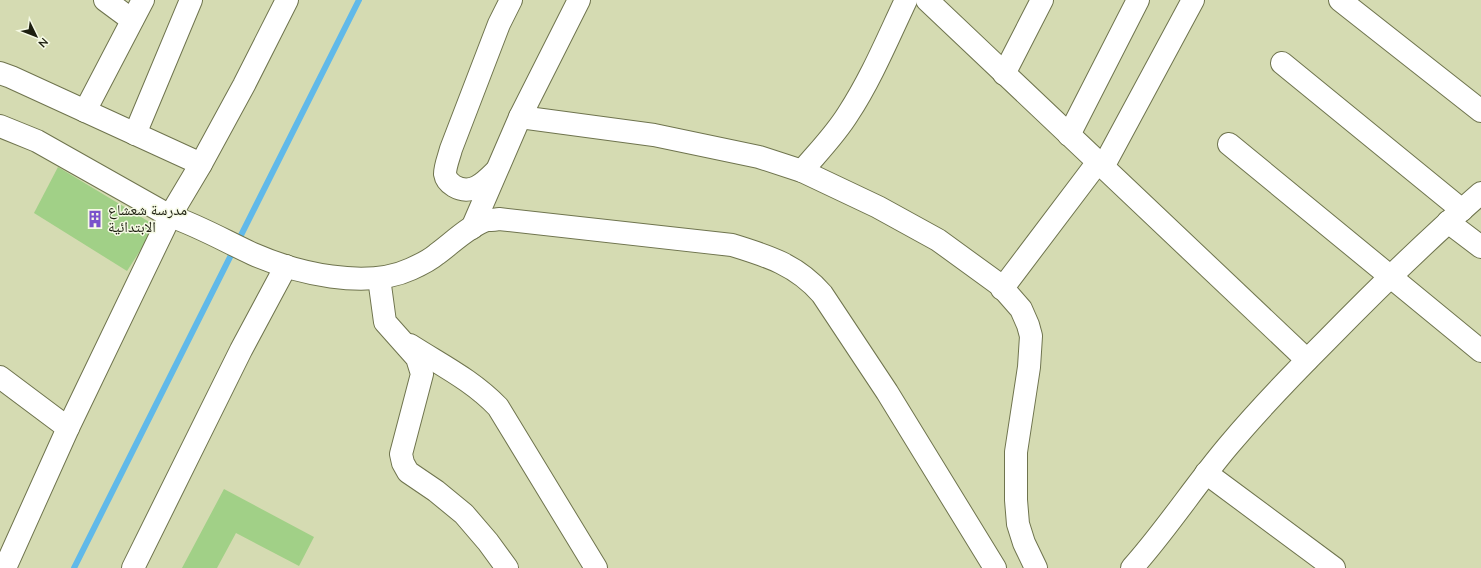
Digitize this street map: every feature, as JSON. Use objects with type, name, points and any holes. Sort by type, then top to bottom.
[{"type":"street","points":[[105,0],[132,20]]},
{"type":"street","points":[[85,111],[143,0]]},
{"type":"street","points":[[135,134],[191,0]]},
{"type":"street","points":[[5,568],[68,428],[180,220],[201,164],[244,85],[287,0]]},
{"type":"street","points":[[495,172],[484,183],[467,190],[460,190],[452,185],[445,176],[445,170],[451,149],[499,24],[511,0]]},
{"type":"street","points":[[472,228],[520,117],[579,0]]},
{"type":"street","points":[[802,171],[831,138],[866,85],[906,0]]},
{"type":"street","points":[[927,0],[1307,360]]},
{"type":"street","points":[[1004,74],[1042,0]]},
{"type":"street","points":[[1069,135],[1138,0]]},
{"type":"street","points":[[1002,289],[1100,164],[1193,0]]},
{"type":"street","points":[[1340,0],[1481,111]]},
{"type":"street","points":[[1282,63],[1455,216],[1481,247]]},
{"type":"street","points":[[0,75],[10,77],[201,164]]},
{"type":"street","points":[[520,117],[654,135],[759,157],[802,171],[878,207],[938,240],[1002,289],[1021,308],[1031,336],[1029,366],[1016,452],[1016,500],[1018,524],[1024,543],[1036,568]]},
{"type":"street","points":[[0,126],[38,141],[180,220],[254,254],[286,266],[328,276],[354,279],[379,278],[410,270],[437,254],[472,228],[486,221],[499,219],[732,245],[769,256],[787,265],[813,283],[822,294],[887,392],[995,568]]},
{"type":"street","points":[[1229,144],[1481,351]]},
{"type":"street","points":[[1132,568],[1164,530],[1206,473],[1234,439],[1307,360],[1391,276],[1481,193]]},
{"type":"street","points":[[133,568],[241,350],[286,266]]},
{"type":"street","points":[[379,278],[384,318],[388,327],[417,358],[422,374],[401,454],[403,463],[408,472],[464,514],[488,542],[507,568]]},
{"type":"street","points":[[399,338],[470,382],[487,396],[498,408],[596,568]]},
{"type":"street","points":[[0,377],[68,428]]},
{"type":"street","points":[[1206,473],[1334,568]]},
{"type":"building","name":"مدرسة شعشاع الابتدائية","points":[[58,167],[156,226],[127,271],[34,213]]},
{"type":"building","points":[[224,489],[314,537],[299,566],[236,533],[217,568],[182,568]]},
{"type":"waterway","points":[[74,568],[359,0]]},
{"type":"place","name":"مدرسة شعشاع الابتدائية","points":[[95,219]]}]
